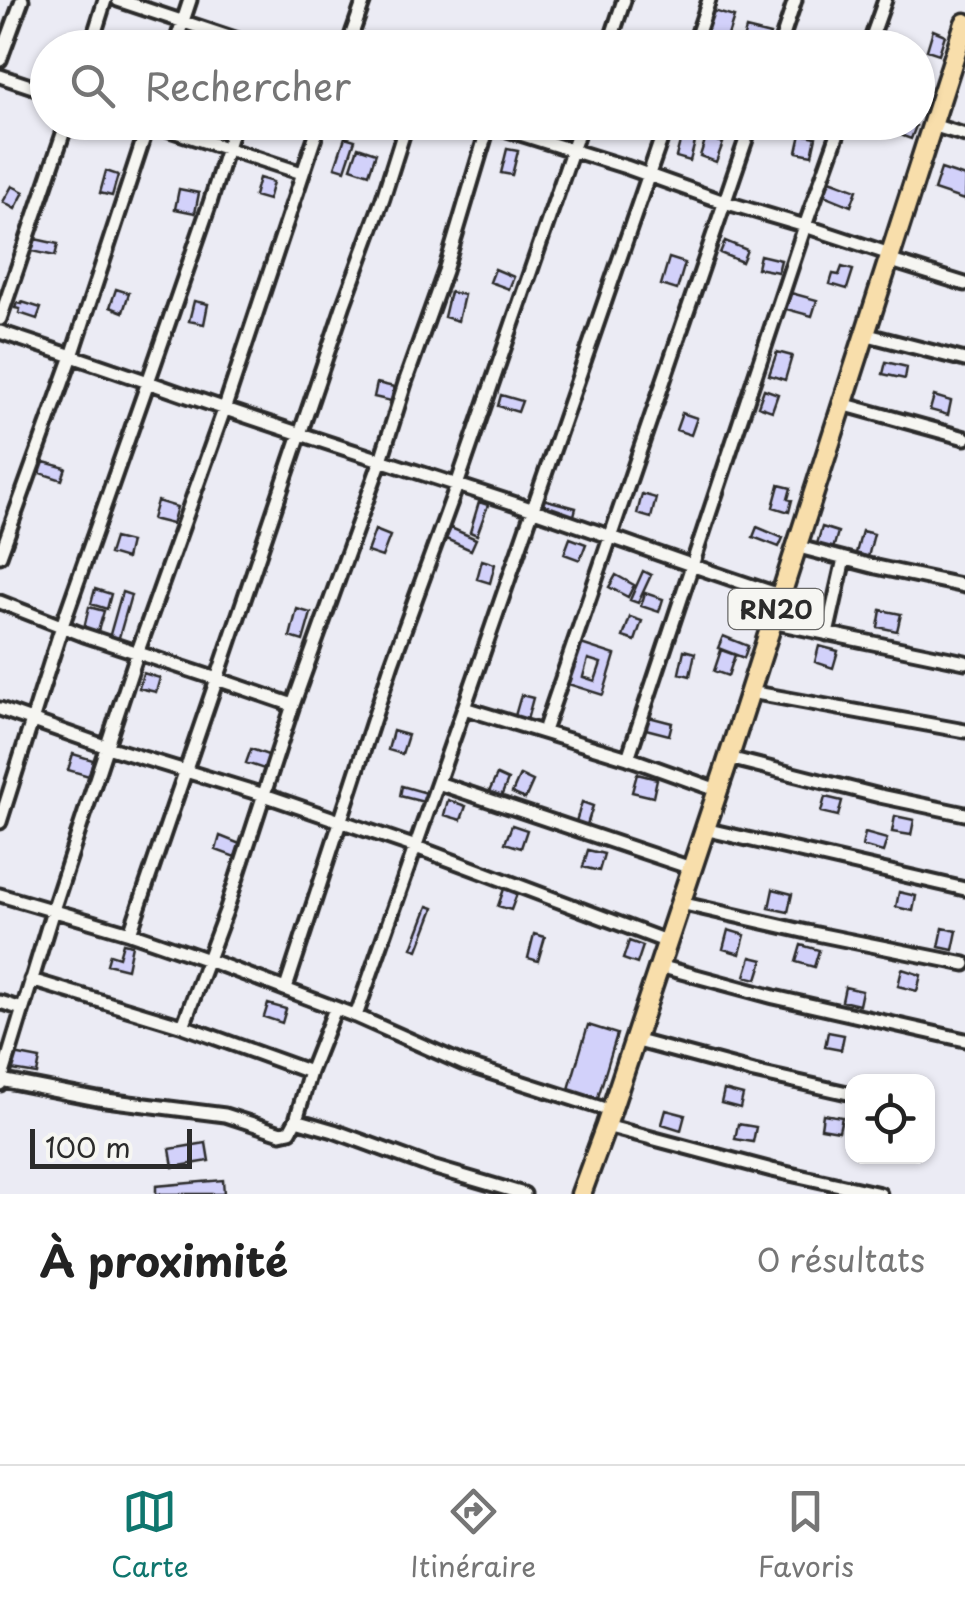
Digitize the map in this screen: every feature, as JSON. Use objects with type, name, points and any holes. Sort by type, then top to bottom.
[{"type":"main road","name":"RN20","points":[[935,119],[958,69],[965,23]]},
{"type":"main road","name":"RN20","points":[[581,1194],[729,758],[927,140]]},
{"type":"street","points":[[0,60],[22,0]]},
{"type":"street","points":[[96,30],[105,0]]},
{"type":"street","points":[[118,0],[210,30]]},
{"type":"street","points":[[180,30],[190,0]]},
{"type":"street","points":[[353,30],[364,0]]},
{"type":"street","points":[[614,30],[624,0]]},
{"type":"street","points":[[699,30],[709,0]]},
{"type":"street","points":[[785,30],[795,0]]},
{"type":"street","points":[[874,30],[885,0]]},
{"type":"street","points":[[0,76],[30,86]]},
{"type":"street","points":[[935,126],[965,135]]},
{"type":"street","points":[[0,320],[62,140]]},
{"type":"street","points":[[0,556],[72,356],[142,140]]},
{"type":"street","points":[[202,140],[302,173]]},
{"type":"street","points":[[0,822],[62,626],[230,140]]},
{"type":"street","points":[[314,140],[138,652],[1,1082],[224,1115],[281,1134],[290,1131],[296,1120],[310,1072],[336,1009]]},
{"type":"street","points":[[130,933],[401,140]]},
{"type":"street","points":[[183,1026],[382,460],[445,271],[482,140]]},
{"type":"street","points":[[540,140],[806,226],[965,284]]},
{"type":"street","points":[[286,988],[392,663],[576,140]]},
{"type":"street","points":[[356,1016],[661,140]]},
{"type":"street","points":[[544,732],[746,140]]},
{"type":"street","points":[[628,758],[836,140]]},
{"type":"street","points":[[0,332],[780,595]]},
{"type":"street","points":[[864,334],[965,360]]},
{"type":"street","points":[[842,404],[965,438]]},
{"type":"street","points":[[796,546],[965,586]]},
{"type":"street","points":[[827,634],[844,558]]},
{"type":"street","points":[[0,602],[293,705]]},
{"type":"street","points":[[772,622],[965,662]]},
{"type":"street","points":[[750,692],[965,731]]},
{"type":"street","points":[[464,708],[628,758],[717,790]]},
{"type":"street","points":[[0,709],[416,846],[668,942]]},
{"type":"street","points":[[729,758],[965,814]]},
{"type":"street","points":[[438,783],[691,868]]},
{"type":"street","points":[[704,829],[965,889]]},
{"type":"street","points":[[0,895],[130,933],[286,988],[464,1064],[609,1118],[772,1170],[880,1194]]},
{"type":"street","points":[[680,902],[965,964]]},
{"type":"street","points":[[660,966],[774,997],[965,1040]]},
{"type":"street","points":[[31,980],[183,1026],[310,1072]]},
{"type":"street","points":[[0,1002],[22,1009]]},
{"type":"street","points":[[634,1040],[845,1092]]},
{"type":"street","points":[[296,1120],[524,1194]]},
{"type":"building","points":[[710,10],[734,17],[730,30],[704,30]]},
{"type":"building","points":[[935,31],[945,35],[939,54],[935,53]]},
{"type":"building","points":[[344,140],[355,140],[345,170],[335,167]]},
{"type":"building","points":[[680,140],[695,142],[690,161],[676,157]]},
{"type":"building","points":[[705,140],[723,143],[716,162],[700,156]]},
{"type":"building","points":[[800,140],[815,140],[812,155],[797,152]]},
{"type":"building","points":[[358,147],[376,153],[369,174],[351,168]]},
{"type":"building","points":[[507,149],[518,151],[512,175],[501,173]]},
{"type":"building","points":[[941,169],[965,177],[964,200],[934,190]]},
{"type":"building","points":[[106,171],[118,175],[112,196],[100,193]]},
{"type":"building","points":[[259,178],[273,182],[268,200],[254,196]]},
{"type":"building","points":[[830,180],[857,190],[851,206],[824,195]]},
{"type":"building","points":[[12,186],[24,192],[15,209],[3,202]]},
{"type":"building","points":[[179,189],[199,193],[195,213],[175,209]]},
{"type":"building","points":[[35,239],[58,244],[55,256],[32,251]]},
{"type":"building","points":[[725,241],[747,250],[742,262],[720,253]]},
{"type":"building","points":[[760,255],[781,260],[778,272],[757,268]]},
{"type":"building","points":[[669,258],[685,263],[677,290],[661,285]]},
{"type":"building","points":[[842,267],[853,270],[847,289],[830,284],[833,274],[839,275]]},
{"type":"building","points":[[495,269],[514,277],[509,289],[490,282]]},
{"type":"building","points":[[116,289],[129,293],[123,312],[110,307]]},
{"type":"building","points":[[450,292],[464,295],[458,321],[444,317]]},
{"type":"building","points":[[791,293],[817,300],[812,316],[786,309]]},
{"type":"building","points":[[194,301],[208,304],[204,324],[189,321]]},
{"type":"building","points":[[22,302],[41,308],[37,319],[19,313],[20,309],[15,308]]},
{"type":"building","points":[[777,352],[792,356],[785,380],[769,375]]},
{"type":"building","points":[[886,362],[907,367],[905,379],[883,374]]},
{"type":"building","points":[[377,383],[394,387],[391,401],[374,397]]},
{"type":"building","points":[[764,389],[778,394],[772,411],[758,406]]},
{"type":"building","points":[[501,395],[522,401],[518,412],[498,406]]},
{"type":"building","points":[[934,396],[951,401],[948,415],[930,410]]},
{"type":"building","points":[[682,413],[697,418],[691,435],[676,430]]},
{"type":"building","points":[[44,462],[66,468],[62,480],[40,473]]},
{"type":"building","points":[[779,485],[791,488],[789,512],[773,507]]},
{"type":"building","points":[[642,494],[656,498],[651,518],[637,514]]},
{"type":"building","points":[[543,499],[576,508],[573,519],[540,510]]},
{"type":"building","points":[[157,501],[177,507],[172,524],[152,519]]},
{"type":"building","points":[[479,502],[488,505],[477,535],[470,532]]},
{"type":"building","points":[[757,527],[783,538],[779,547],[753,537]]},
{"type":"building","points":[[822,527],[838,532],[833,549],[817,544]]},
{"type":"building","points":[[451,528],[476,539],[471,550],[446,539]]},
{"type":"building","points":[[375,530],[390,536],[382,557],[367,552]]},
{"type":"building","points":[[862,531],[874,534],[868,557],[856,553]]},
{"type":"building","points":[[114,538],[130,542],[126,559],[109,554]]},
{"type":"building","points":[[570,538],[586,544],[580,560],[564,554]]},
{"type":"building","points":[[482,560],[495,564],[490,583],[477,579]]},
{"type":"building","points":[[643,571],[651,575],[638,603],[630,600]]},
{"type":"building","points":[[616,575],[634,585],[628,597],[609,587]]},
{"type":"building","points":[[95,589],[111,594],[107,609],[91,604]]},
{"type":"building","points":[[122,592],[131,595],[118,641],[109,638]]},
{"type":"building","points":[[645,593],[663,599],[659,612],[641,606]]},
{"type":"building","points":[[753,593],[768,599],[761,619],[746,614]]},
{"type":"building","points":[[89,607],[104,611],[98,631],[84,628]]},
{"type":"building","points":[[297,609],[311,613],[303,641],[290,637]]},
{"type":"building","points":[[881,610],[901,614],[897,631],[878,627]]},
{"type":"building","points":[[630,617],[642,621],[635,641],[623,637]]},
{"type":"building","points":[[723,636],[748,646],[744,658],[718,648]]},
{"type":"building","points":[[581,644],[615,655],[603,695],[568,684]],"holes":[[[588,659],[601,663],[595,681],[583,677]]]},
{"type":"building","points":[[819,646],[838,651],[833,668],[815,662]]},
{"type":"building","points":[[684,650],[695,653],[690,676],[679,673]]},
{"type":"building","points":[[721,650],[735,655],[728,676],[714,671]]},
{"type":"building","points":[[143,673],[160,678],[156,692],[139,688]]},
{"type":"building","points":[[521,695],[533,698],[527,720],[515,716]]},
{"type":"building","points":[[645,716],[672,723],[669,735],[642,728]]},
{"type":"building","points":[[393,731],[408,735],[402,754],[388,750]]},
{"type":"building","points":[[251,749],[271,756],[267,770],[246,763]]},
{"type":"building","points":[[73,754],[93,760],[89,776],[68,770]]},
{"type":"building","points":[[637,774],[657,779],[653,797],[632,792]]},
{"type":"building","points":[[497,775],[508,780],[500,799],[488,794]]},
{"type":"building","points":[[520,775],[533,781],[525,799],[512,793]]},
{"type":"building","points":[[402,786],[427,793],[424,802],[400,796]]},
{"type":"building","points":[[825,797],[842,801],[838,816],[821,812]]},
{"type":"building","points":[[448,800],[466,806],[461,820],[444,815]]},
{"type":"building","points":[[582,802],[593,806],[586,828],[575,825]]},
{"type":"building","points":[[895,816],[914,820],[911,835],[892,832]]},
{"type":"building","points":[[512,825],[527,830],[521,848],[505,843]]},
{"type":"building","points":[[865,833],[887,839],[883,852],[862,846]]},
{"type":"building","points":[[220,836],[240,844],[235,857],[216,850]]},
{"type":"building","points":[[588,850],[604,854],[599,871],[583,867]]},
{"type":"building","points":[[505,886],[518,891],[511,910],[498,906]]},
{"type":"building","points":[[773,889],[792,894],[788,912],[769,908]]},
{"type":"building","points":[[899,892],[916,896],[913,911],[896,907]]},
{"type":"building","points":[[428,906],[434,908],[418,950],[412,948]]},
{"type":"building","points":[[943,928],[957,931],[953,950],[939,947]]},
{"type":"building","points":[[728,930],[745,935],[740,954],[723,949]]},
{"type":"building","points":[[534,934],[545,937],[538,961],[528,958]]},
{"type":"building","points":[[629,941],[643,946],[637,964],[623,959]]},
{"type":"building","points":[[123,943],[132,945],[127,969],[107,964],[110,954],[119,957]]},
{"type":"building","points":[[801,945],[819,950],[814,967],[796,962]]},
{"type":"building","points":[[751,957],[763,960],[757,979],[745,976]]},
{"type":"building","points":[[902,969],[921,975],[917,991],[898,986]]},
{"type":"building","points":[[845,987],[862,991],[859,1005],[842,1001]]},
{"type":"building","points":[[268,1004],[286,1009],[282,1023],[264,1017]]},
{"type":"building","points":[[588,1025],[617,1034],[596,1104],[567,1096]]},
{"type":"building","points":[[828,1032],[844,1035],[841,1050],[825,1047]]},
{"type":"building","points":[[14,1054],[40,1059],[37,1074],[12,1070]]},
{"type":"building","points":[[724,1090],[743,1095],[740,1108],[721,1103]]},
{"type":"building","points":[[666,1110],[685,1115],[681,1130],[662,1124]]},
{"type":"building","points":[[823,1114],[842,1117],[839,1131],[821,1128]]},
{"type":"building","points":[[738,1124],[756,1127],[753,1142],[735,1139]]},
{"type":"building","points":[[206,1143],[209,1161],[173,1167],[170,1149]]},
{"type":"building","points":[[223,1180],[224,1194],[156,1194],[156,1186]]}]
